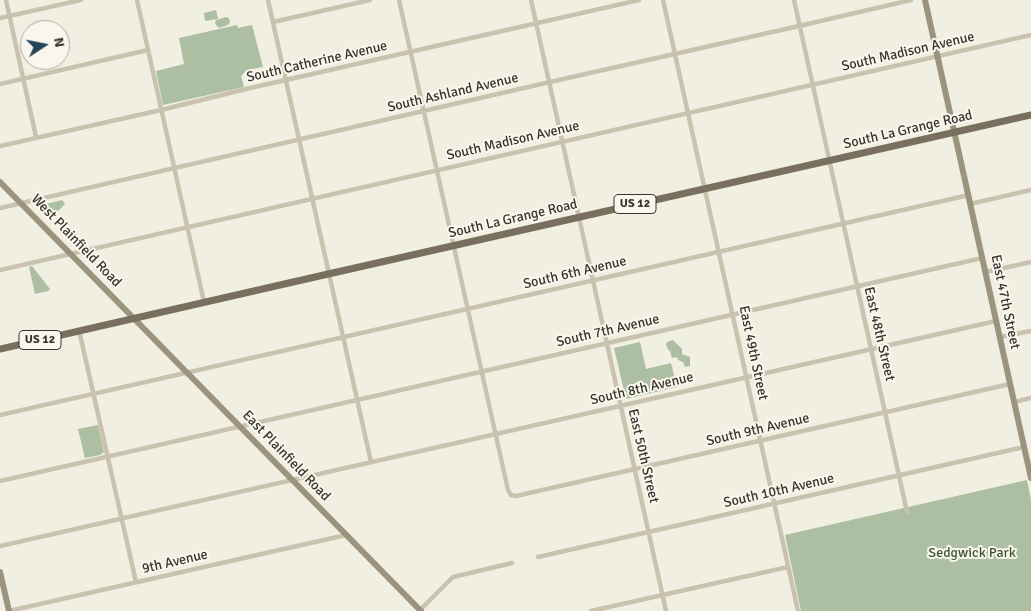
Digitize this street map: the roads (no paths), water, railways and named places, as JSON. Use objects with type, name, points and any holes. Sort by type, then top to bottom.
[{"type":"main road","name":"East 47th Street","points":[[925,0],[1031,478]]},
{"type":"main road","name":"South La Grange Road","points":[[0,350],[79,330],[1031,115]]},
{"type":"main road","name":"West Plainfield Road","points":[[0,182],[133,318]]},
{"type":"main road","name":"East Plainfield Road","points":[[133,318],[419,611]]},
{"type":"main road","points":[[0,572],[9,611]]},
{"type":"street","points":[[6,0],[36,137]]},
{"type":"street","points":[[0,18],[81,0]]},
{"type":"street","points":[[137,0],[204,302]]},
{"type":"street","points":[[268,0],[371,462]]},
{"type":"street","points":[[273,22],[370,0]]},
{"type":"street","points":[[399,0],[496,434]]},
{"type":"street","name":"East 50th Street","points":[[531,0],[666,611]]},
{"type":"street","name":"South Catherine Avenue","points":[[0,146],[639,0]]},
{"type":"street","name":"East 49th Street","points":[[663,0],[798,611]]},
{"type":"street","name":"East 48th Street","points":[[794,0],[907,512]]},
{"type":"street","name":"South Ashland Avenue","points":[[0,208],[911,0]]},
{"type":"street","name":"South Madison Avenue","points":[[0,270],[1031,35]]},
{"type":"street","points":[[0,84],[148,50]]},
{"type":"street","points":[[970,204],[1031,190]]},
{"type":"street","name":"South 6th Avenue","points":[[0,415],[968,196]]},
{"type":"street","name":"South 7th Avenue","points":[[0,481],[982,258]]},
{"type":"street","points":[[986,272],[1031,262]]},
{"type":"street","name":"South 8th Avenue","points":[[0,546],[996,321]]},
{"type":"street","points":[[79,330],[136,582]]},
{"type":"street","points":[[1000,338],[1031,331]]},
{"type":"street","name":"South 9th Avenue","points":[[496,434],[508,490],[511,495],[516,496],[1010,384]]},
{"type":"street","points":[[1014,402],[1031,398]]},
{"type":"street","name":"South 10th Avenue","points":[[538,557],[1024,447]]},
{"type":"street","name":"9th Avenue","points":[[9,611],[346,535]]},
{"type":"street","points":[[419,611],[453,577],[512,563]]},
{"type":"street","points":[[591,611],[788,567]]},
{"type":"park label","name":"Sedgwick Park","points":[[972,553]]}]
